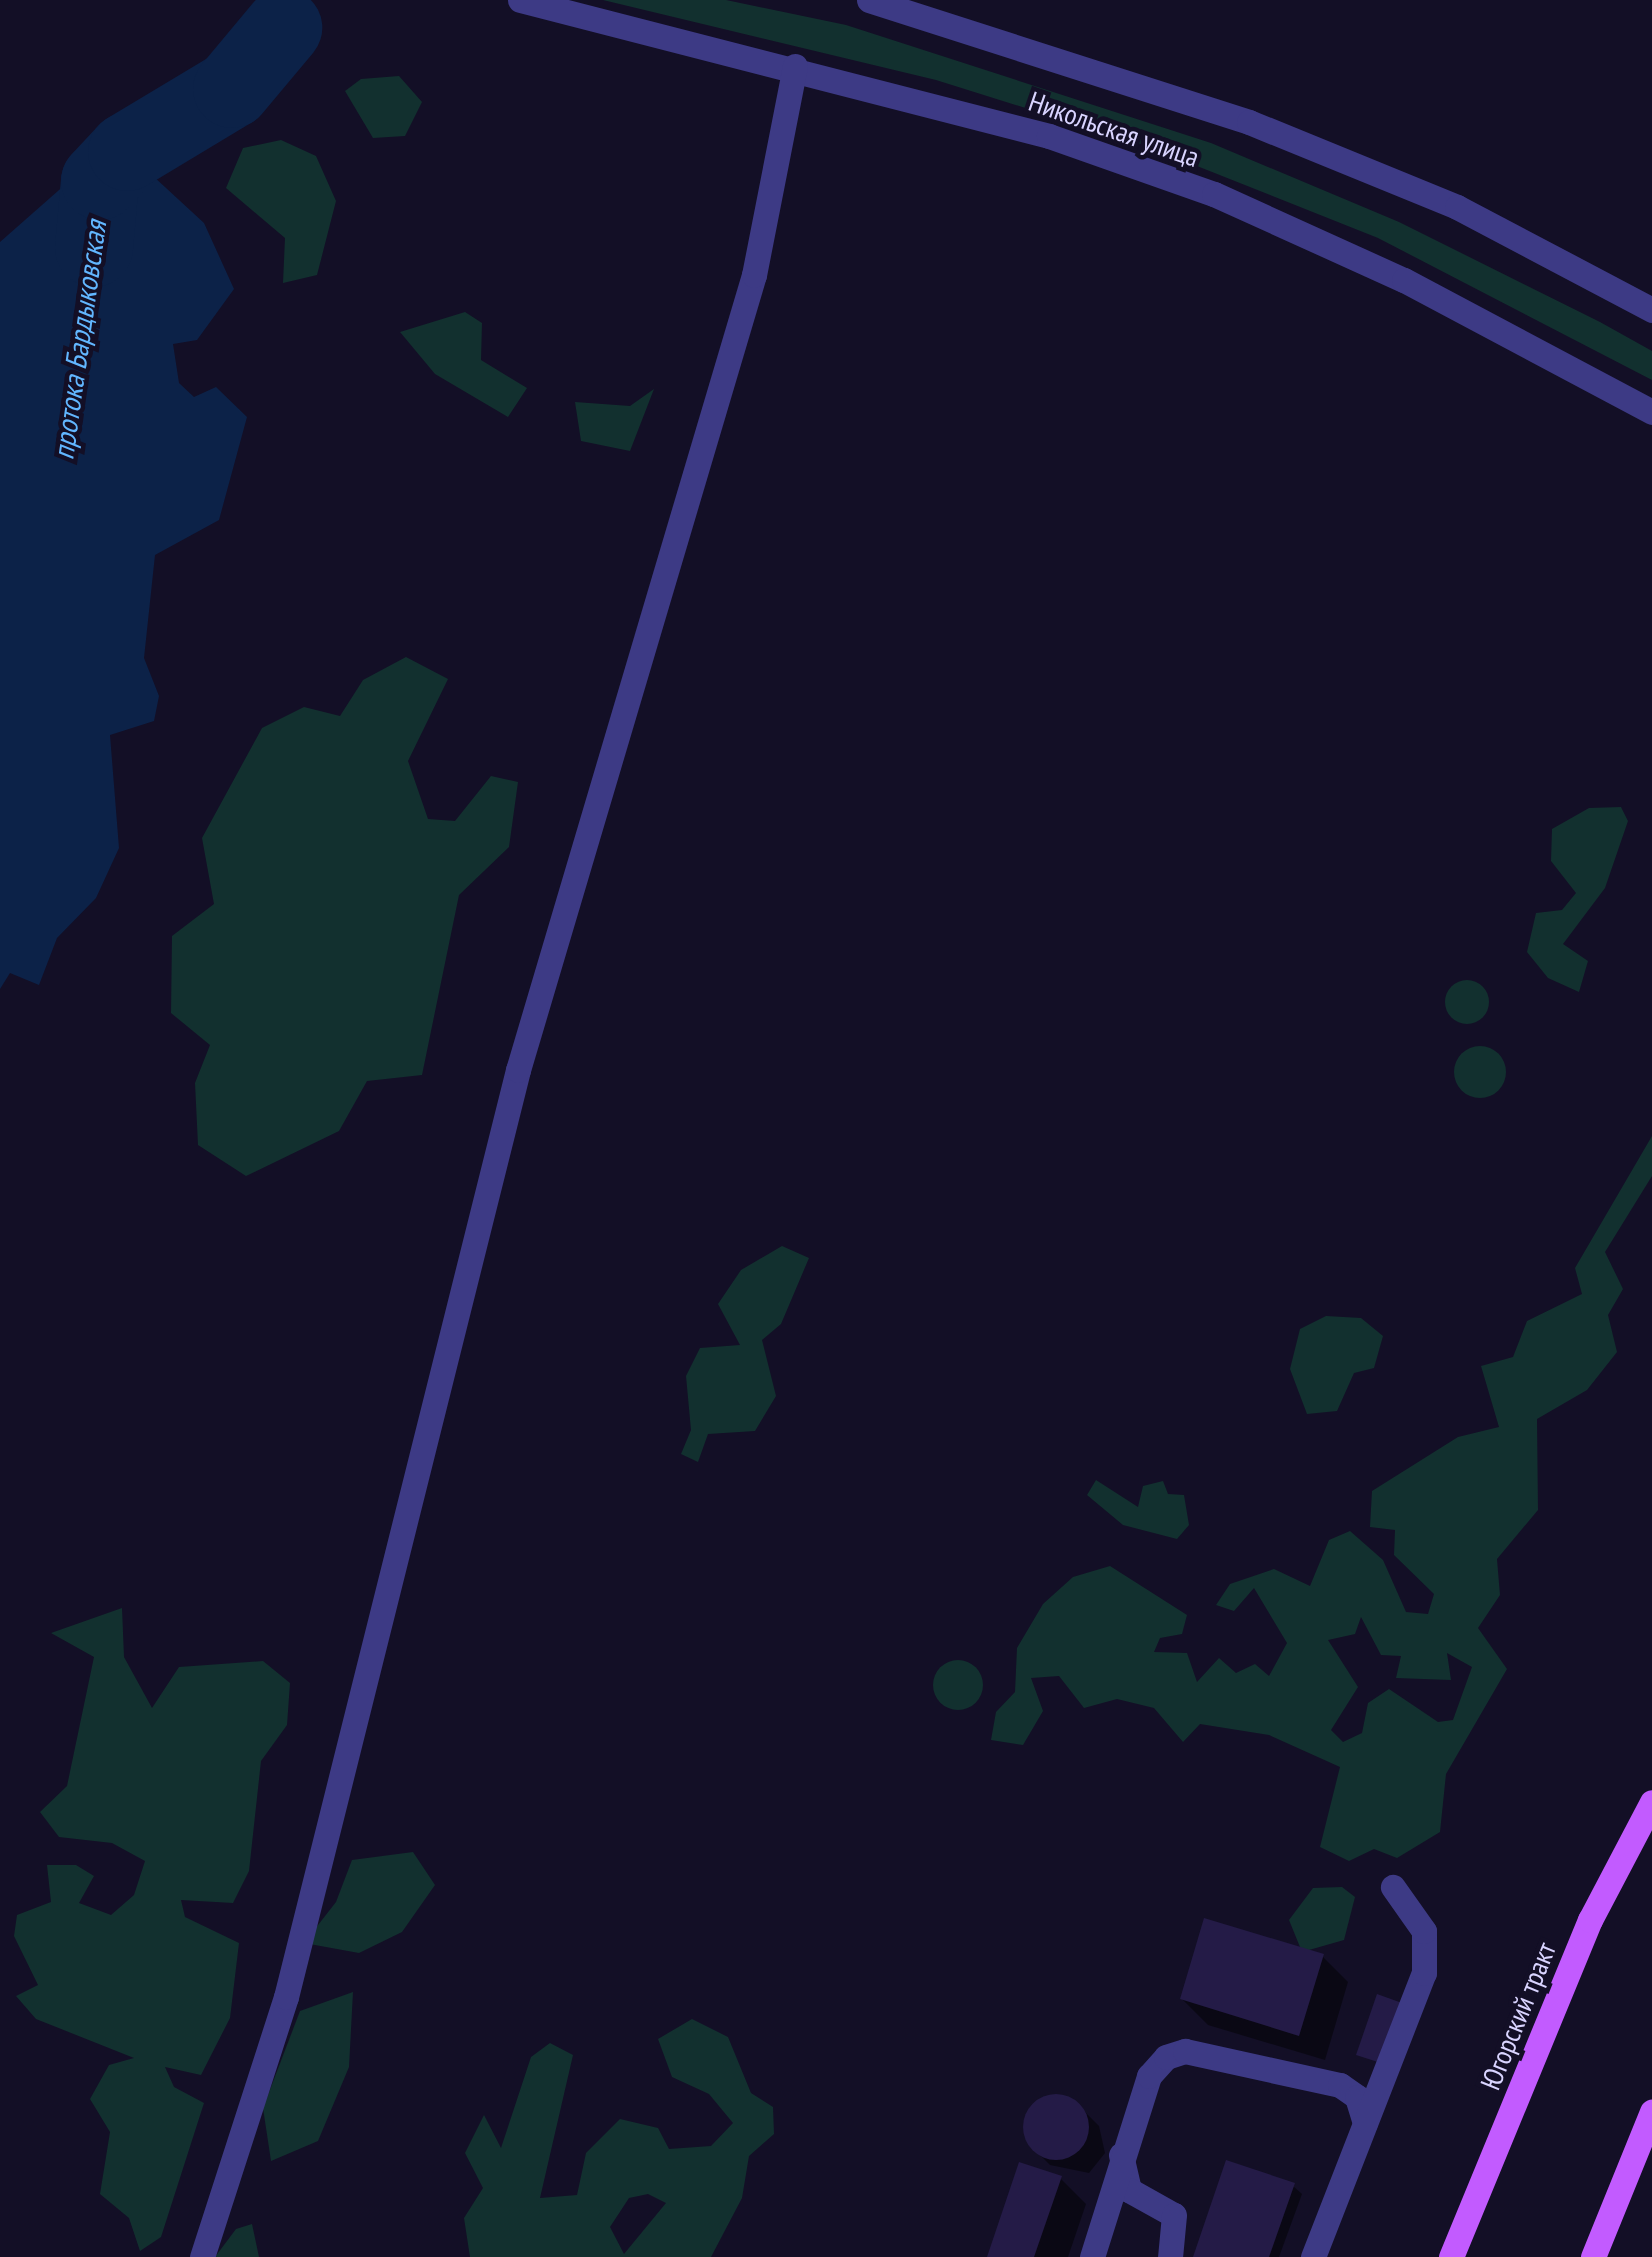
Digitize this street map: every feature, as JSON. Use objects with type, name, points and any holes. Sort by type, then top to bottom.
[{"type":"main road","name":"Югорский тракт","points":[[1451,2257],[1590,1920],[1652,1802]]},
{"type":"main road","points":[[1592,2257],[1652,2112]]},
{"type":"street","name":"Никольская улица","points":[[520,0],[795,66],[1049,136],[1214,194],[1404,280],[1652,412]]},
{"type":"street","name":"Никольская улица","points":[[869,0],[1249,122],[1456,207],[1652,310]]},
{"type":"street","points":[[202,2257],[286,1998],[518,1070],[754,275],[795,66]]},
{"type":"street","points":[[1313,2257],[1366,2123],[1427,1948],[1393,1887]]},
{"type":"street","points":[[1092,2257],[1120,2156],[1149,2076],[1185,2050],[1340,2084],[1357,2098],[1366,2123]]},
{"type":"street","points":[[1120,2156],[1129,2190],[1174,2216],[1170,2257]]},
{"type":"green space","points":[[603,0],[726,0],[846,25],[1211,143],[1399,222],[1600,322],[1652,351],[1652,380],[1378,238],[1144,145],[936,80]]},
{"type":"green space","points":[[399,76],[422,102],[405,136],[373,138],[345,91],[361,79]]},
{"type":"green space","points":[[281,140],[316,156],[336,201],[317,275],[283,283],[285,238],[226,188],[243,148]]},
{"type":"green space","points":[[465,312],[482,323],[481,360],[527,388],[508,417],[435,374],[400,332]]},
{"type":"green space","points":[[654,389],[630,451],[581,441],[575,402],[630,406]]},
{"type":"green space","points":[[406,657],[448,679],[408,761],[428,819],[455,821],[491,776],[518,782],[509,847],[459,895],[422,1075],[367,1081],[339,1131],[246,1176],[198,1145],[195,1083],[210,1045],[171,1013],[172,936],[214,904],[202,838],[262,728],[304,707],[340,716],[363,680]]},
{"type":"green space","points":[[1621,807],[1628,821],[1605,888],[1563,944],[1588,961],[1579,992],[1548,978],[1527,952],[1536,913],[1562,910],[1576,893],[1551,861],[1552,829],[1589,808]]},
{"type":"green space","points":[[1467,980],[1483,986],[1489,1002],[1483,1018],[1467,1024],[1451,1018],[1445,1002],[1451,986]]},
{"type":"green space","points":[[1480,1046],[1498,1054],[1506,1072],[1498,1090],[1480,1098],[1462,1090],[1454,1072],[1462,1054]]},
{"type":"green space","points":[[1652,1136],[1652,1176],[1605,1252],[1623,1289],[1608,1315],[1617,1352],[1587,1390],[1537,1419],[1538,1510],[1497,1559],[1500,1595],[1478,1628],[1507,1669],[1446,1774],[1440,1832],[1397,1858],[1374,1849],[1349,1861],[1320,1847],[1340,1767],[1269,1735],[1200,1724],[1183,1742],[1154,1708],[1117,1699],[1084,1708],[1059,1676],[1031,1678],[1043,1711],[1023,1745],[991,1740],[996,1712],[1015,1692],[1017,1648],[1043,1604],[1073,1577],[1110,1566],[1187,1615],[1182,1634],[1160,1638],[1154,1652],[1187,1653],[1197,1682],[1219,1658],[1236,1673],[1255,1664],[1269,1676],[1287,1643],[1254,1588],[1234,1611],[1216,1605],[1230,1584],[1274,1569],[1310,1586],[1329,1540],[1350,1531],[1383,1560],[1406,1612],[1428,1614],[1434,1594],[1394,1555],[1395,1530],[1370,1527],[1372,1491],[1458,1437],[1499,1427],[1481,1366],[1513,1357],[1527,1321],[1582,1294],[1575,1268]],"holes":[[[1361,1617],[1381,1655],[1401,1656],[1396,1678],[1451,1680],[1447,1653],[1472,1667],[1453,1720],[1438,1722],[1389,1689],[1368,1703],[1362,1733],[1343,1742],[1331,1730],[1358,1687],[1328,1640],[1355,1634]]]},
{"type":"green space","points":[[782,1246],[809,1258],[781,1324],[762,1340],[776,1396],[755,1431],[708,1434],[698,1462],[681,1454],[691,1430],[686,1376],[700,1348],[740,1345],[718,1304],[741,1270]]},
{"type":"green space","points":[[1326,1316],[1361,1318],[1383,1336],[1374,1368],[1354,1373],[1337,1411],[1307,1414],[1290,1369],[1300,1329]]},
{"type":"green space","points":[[1096,1480],[1138,1507],[1143,1486],[1163,1481],[1168,1494],[1184,1495],[1189,1525],[1177,1539],[1123,1525],[1087,1495]]},
{"type":"green space","points":[[122,1608],[124,1657],[152,1708],[179,1667],[263,1661],[290,1683],[287,1725],[261,1761],[249,1871],[233,1903],[181,1900],[185,1917],[239,1943],[230,2018],[201,2075],[165,2067],[174,2087],[204,2103],[161,2237],[140,2251],[129,2218],[100,2194],[110,2132],[90,2099],[109,2065],[134,2058],[36,2019],[16,1996],[38,1985],[14,1936],[17,1915],[51,1902],[47,1865],[76,1865],[94,1876],[79,1903],[111,1915],[134,1895],[145,1861],[112,1843],[59,1837],[40,1812],[67,1786],[94,1657],[51,1633]]},
{"type":"green space","points":[[958,1660],[976,1667],[983,1685],[976,1703],[958,1710],[940,1703],[933,1685],[940,1667]]},
{"type":"green space","points":[[413,1852],[435,1885],[402,1932],[359,1953],[304,1943],[336,1902],[352,1860]]},
{"type":"green space","points":[[1342,1887],[1355,1897],[1344,1940],[1302,1952],[1289,1920],[1313,1888]]},
{"type":"green space","points":[[353,1992],[349,2067],[318,2141],[271,2161],[263,2108],[300,2011]]},
{"type":"green space","points":[[692,2019],[728,2037],[751,2093],[773,2107],[774,2134],[749,2156],[742,2198],[711,2257],[470,2257],[464,2218],[483,2188],[465,2153],[484,2115],[501,2148],[531,2057],[550,2043],[573,2055],[540,2198],[577,2195],[586,2153],[620,2119],[658,2128],[669,2149],[711,2146],[733,2123],[709,2094],[672,2077],[658,2039]],"holes":[[[648,2194],[666,2203],[624,2254],[610,2227],[629,2198]]]},
{"type":"green space","points":[[252,2224],[259,2257],[215,2257],[236,2229]]},
{"type":"water","points":[[127,152],[204,223],[234,289],[197,340],[173,344],[179,383],[194,397],[216,387],[247,417],[219,520],[155,555],[144,658],[159,696],[154,721],[110,735],[119,848],[96,898],[57,938],[39,985],[10,973],[0,989],[0,242],[67,183]]},
{"type":"building","points":[[1204,1918],[1324,1954],[1299,2036],[1180,1999]]},
{"type":"building","points":[[1377,1994],[1402,2003],[1381,2063],[1356,2055]]},
{"type":"building","points":[[1056,2094],[1079,2104],[1089,2127],[1079,2150],[1056,2160],[1033,2150],[1023,2127],[1033,2104]]},
{"type":"building","points":[[1226,2160],[1295,2183],[1269,2257],[1193,2257]]},
{"type":"building","points":[[1019,2162],[1062,2176],[1034,2257],[987,2257]]},
{"type":"waterway","name":"протока Бардыковская","points":[[94,248],[100,181],[127,152],[232,89],[283,28]]}]
